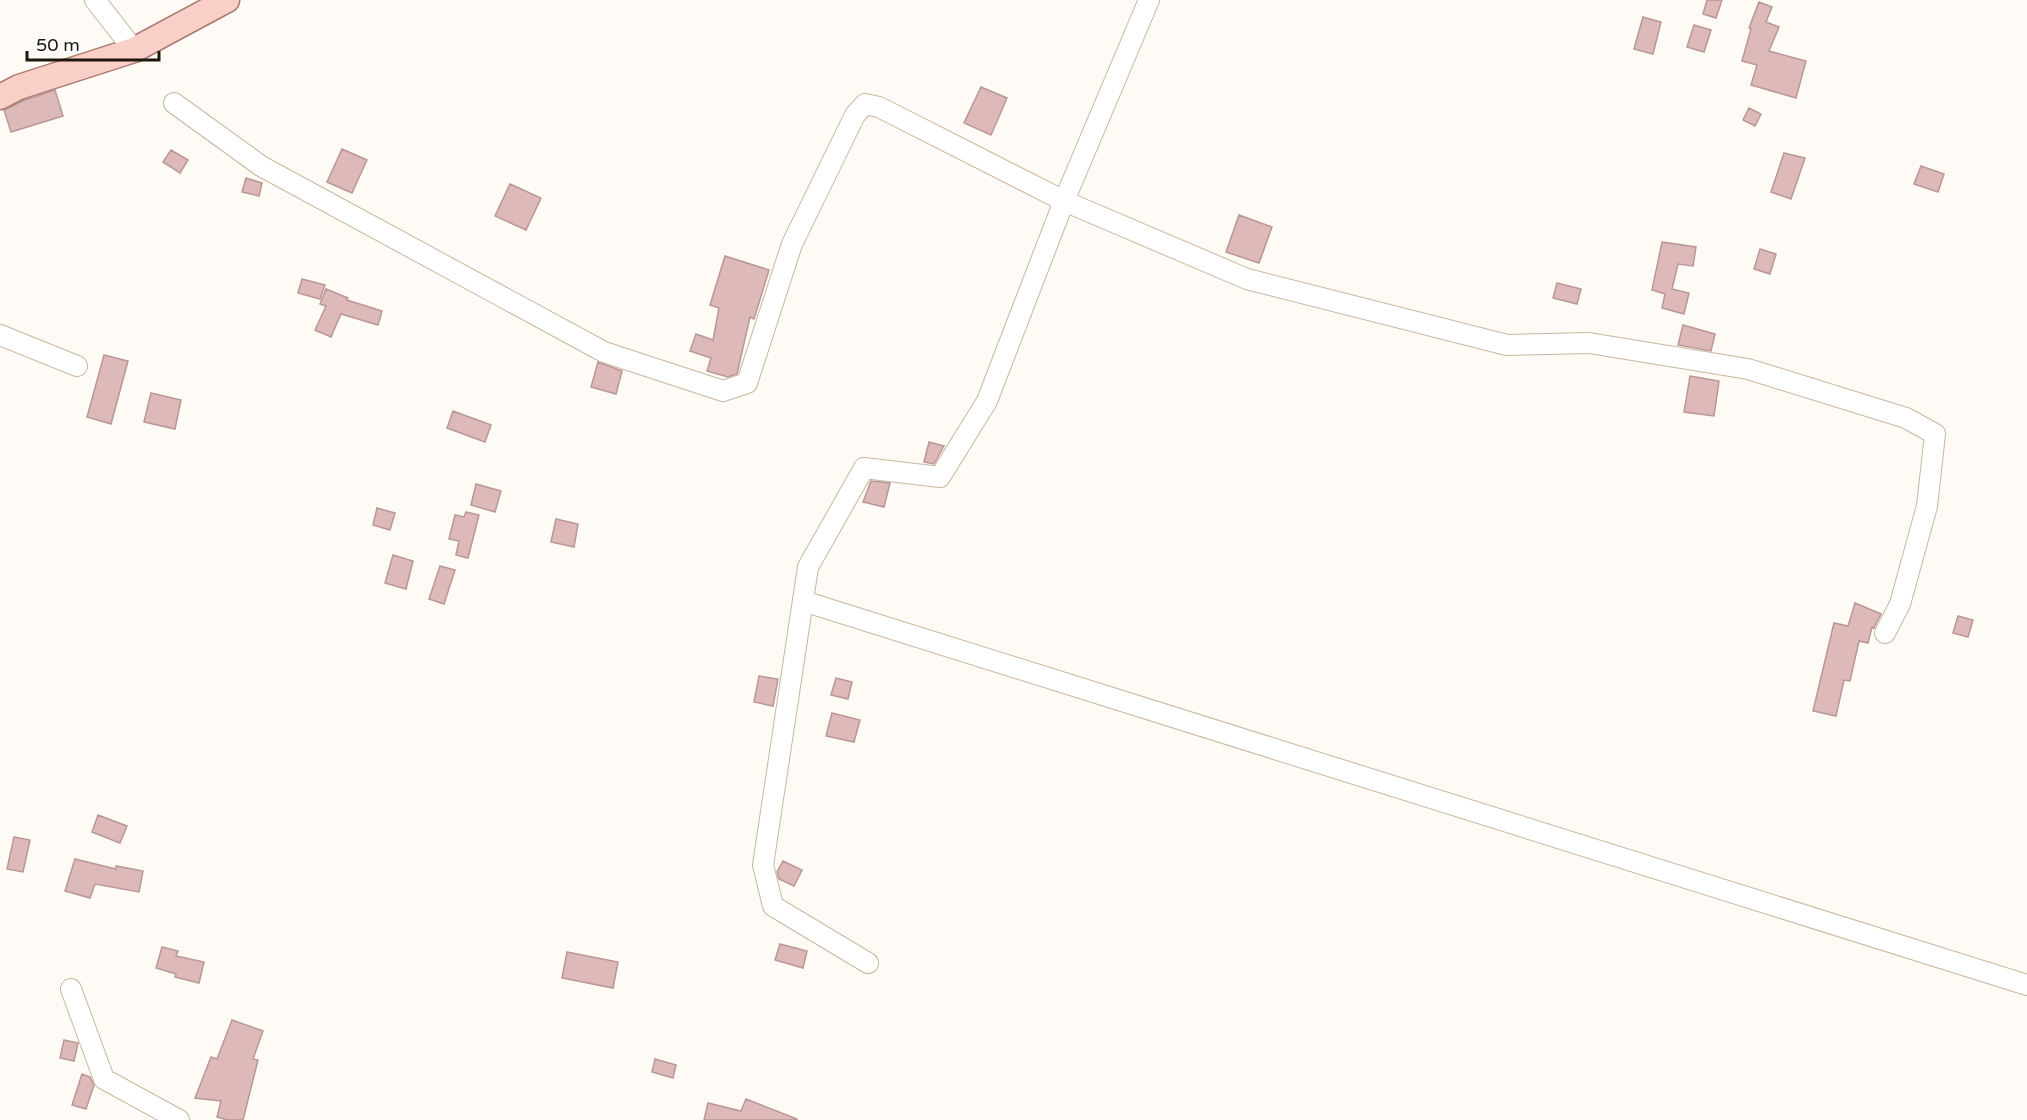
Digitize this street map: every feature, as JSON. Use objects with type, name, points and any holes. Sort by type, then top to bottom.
[{"type":"main road","points":[[0,97],[19,87],[134,50],[227,0]]},
{"type":"street","points":[[95,0],[134,50]]},
{"type":"street","points":[[868,963],[773,906],[763,865],[808,567],[864,468],[940,477],[987,401],[1064,201],[1149,0]]},
{"type":"street","points":[[174,103],[261,166],[604,352],[723,391],[747,383],[792,244],[855,115],[865,104],[879,107],[1064,201],[1247,279],[1506,345],[1588,344],[1748,369],[1906,418],[1935,434],[1927,506],[1900,604],[1885,633]]},
{"type":"street","points":[[0,334],[77,366]]},
{"type":"street","points":[[803,601],[2027,985]]},
{"type":"street","points":[[71,988],[104,1078],[179,1120]]},
{"type":"building","points":[[1707,0],[1722,0],[1716,18],[1703,14]]},
{"type":"building","points":[[1759,2],[1772,7],[1766,22],[1779,27],[1769,51],[1806,61],[1796,98],[1751,85],[1757,65],[1742,61],[1751,29],[1749,28]]},
{"type":"building","points":[[1643,17],[1661,22],[1653,54],[1634,49]]},
{"type":"building","points":[[1694,25],[1711,30],[1704,52],[1687,47]]},
{"type":"building","points":[[981,87],[1007,98],[991,135],[964,123]]},
{"type":"building","points":[[55,90],[63,116],[11,132],[4,110]]},
{"type":"building","points":[[1749,108],[1761,114],[1755,126],[1743,120]]},
{"type":"building","points":[[342,149],[367,160],[352,193],[327,182]]},
{"type":"building","points":[[171,150],[188,160],[180,173],[163,162]]},
{"type":"building","points":[[1784,153],[1805,158],[1791,199],[1771,192]]},
{"type":"building","points":[[1921,166],[1944,174],[1938,192],[1914,184]]},
{"type":"building","points":[[246,178],[262,183],[259,196],[242,192]]},
{"type":"building","points":[[510,184],[541,198],[526,230],[495,216]]},
{"type":"building","points":[[1239,215],[1272,227],[1259,263],[1226,252]]},
{"type":"building","points":[[1662,242],[1696,247],[1693,266],[1678,264],[1672,289],[1689,293],[1684,314],[1662,308],[1665,294],[1652,290]]},
{"type":"building","points":[[1760,249],[1776,254],[1770,274],[1754,269]]},
{"type":"building","points":[[725,256],[769,270],[754,319],[750,317],[737,374],[728,377],[707,371],[711,358],[690,351],[696,334],[713,340],[719,308],[710,305]]},
{"type":"building","points":[[302,279],[325,285],[320,299],[298,293]]},
{"type":"building","points":[[1557,283],[1581,289],[1577,304],[1553,298]]},
{"type":"building","points":[[326,289],[348,298],[347,300],[382,311],[378,325],[341,314],[331,337],[315,330],[326,306],[320,304]]},
{"type":"building","points":[[1683,325],[1715,334],[1711,351],[1678,345]]},
{"type":"building","points":[[104,355],[128,361],[111,424],[87,417]]},
{"type":"building","points":[[598,362],[622,371],[616,394],[591,387]]},
{"type":"building","points":[[1690,376],[1719,381],[1714,416],[1684,412]]},
{"type":"building","points":[[151,393],[181,400],[175,429],[144,422]]},
{"type":"building","points":[[453,411],[491,425],[485,442],[447,428]]},
{"type":"building","points":[[929,442],[944,446],[934,464],[924,462]]},
{"type":"building","points":[[871,481],[890,483],[884,507],[863,502]]},
{"type":"building","points":[[476,484],[501,491],[495,512],[471,505]]},
{"type":"building","points":[[377,508],[395,513],[390,530],[373,525]]},
{"type":"building","points":[[466,512],[479,515],[468,558],[456,555],[459,541],[449,539],[455,515],[464,517]]},
{"type":"building","points":[[556,519],[578,524],[574,547],[551,542]]},
{"type":"building","points":[[393,555],[413,561],[406,589],[385,583]]},
{"type":"building","points":[[440,566],[455,570],[444,604],[429,599]]},
{"type":"building","points":[[1855,603],[1881,614],[1874,628],[1872,627],[1868,643],[1859,641],[1850,681],[1844,680],[1836,716],[1813,711],[1834,623],[1848,626]]},
{"type":"building","points":[[1958,616],[1973,620],[1968,637],[1953,633]]},
{"type":"building","points":[[759,676],[778,679],[773,706],[754,702]]},
{"type":"building","points":[[836,678],[852,682],[848,699],[831,695]]},
{"type":"building","points":[[832,713],[860,720],[854,742],[826,736]]},
{"type":"building","points":[[98,815],[127,826],[120,843],[92,832]]},
{"type":"building","points":[[14,837],[30,840],[23,872],[7,869]]},
{"type":"building","points":[[75,859],[116,869],[116,866],[143,871],[139,892],[95,884],[90,898],[65,891]]},
{"type":"building","points":[[783,861],[802,870],[794,886],[779,879],[777,872]]},
{"type":"building","points":[[780,944],[807,951],[803,968],[775,960]]},
{"type":"building","points":[[162,947],[178,951],[176,956],[204,962],[199,983],[175,977],[176,974],[156,968]]},
{"type":"building","points":[[567,952],[618,962],[613,988],[562,978]]},
{"type":"building","points":[[232,1020],[263,1031],[253,1059],[258,1060],[243,1120],[227,1120],[217,1117],[221,1101],[195,1098],[211,1057],[217,1059]]},
{"type":"building","points":[[64,1040],[78,1043],[74,1061],[60,1058]]},
{"type":"building","points":[[655,1059],[676,1065],[673,1078],[652,1072]]},
{"type":"building","points":[[82,1074],[90,1077],[94,1085],[86,1109],[72,1105]]},
{"type":"building","points":[[746,1099],[797,1120],[704,1120],[708,1103],[741,1111]]}]
